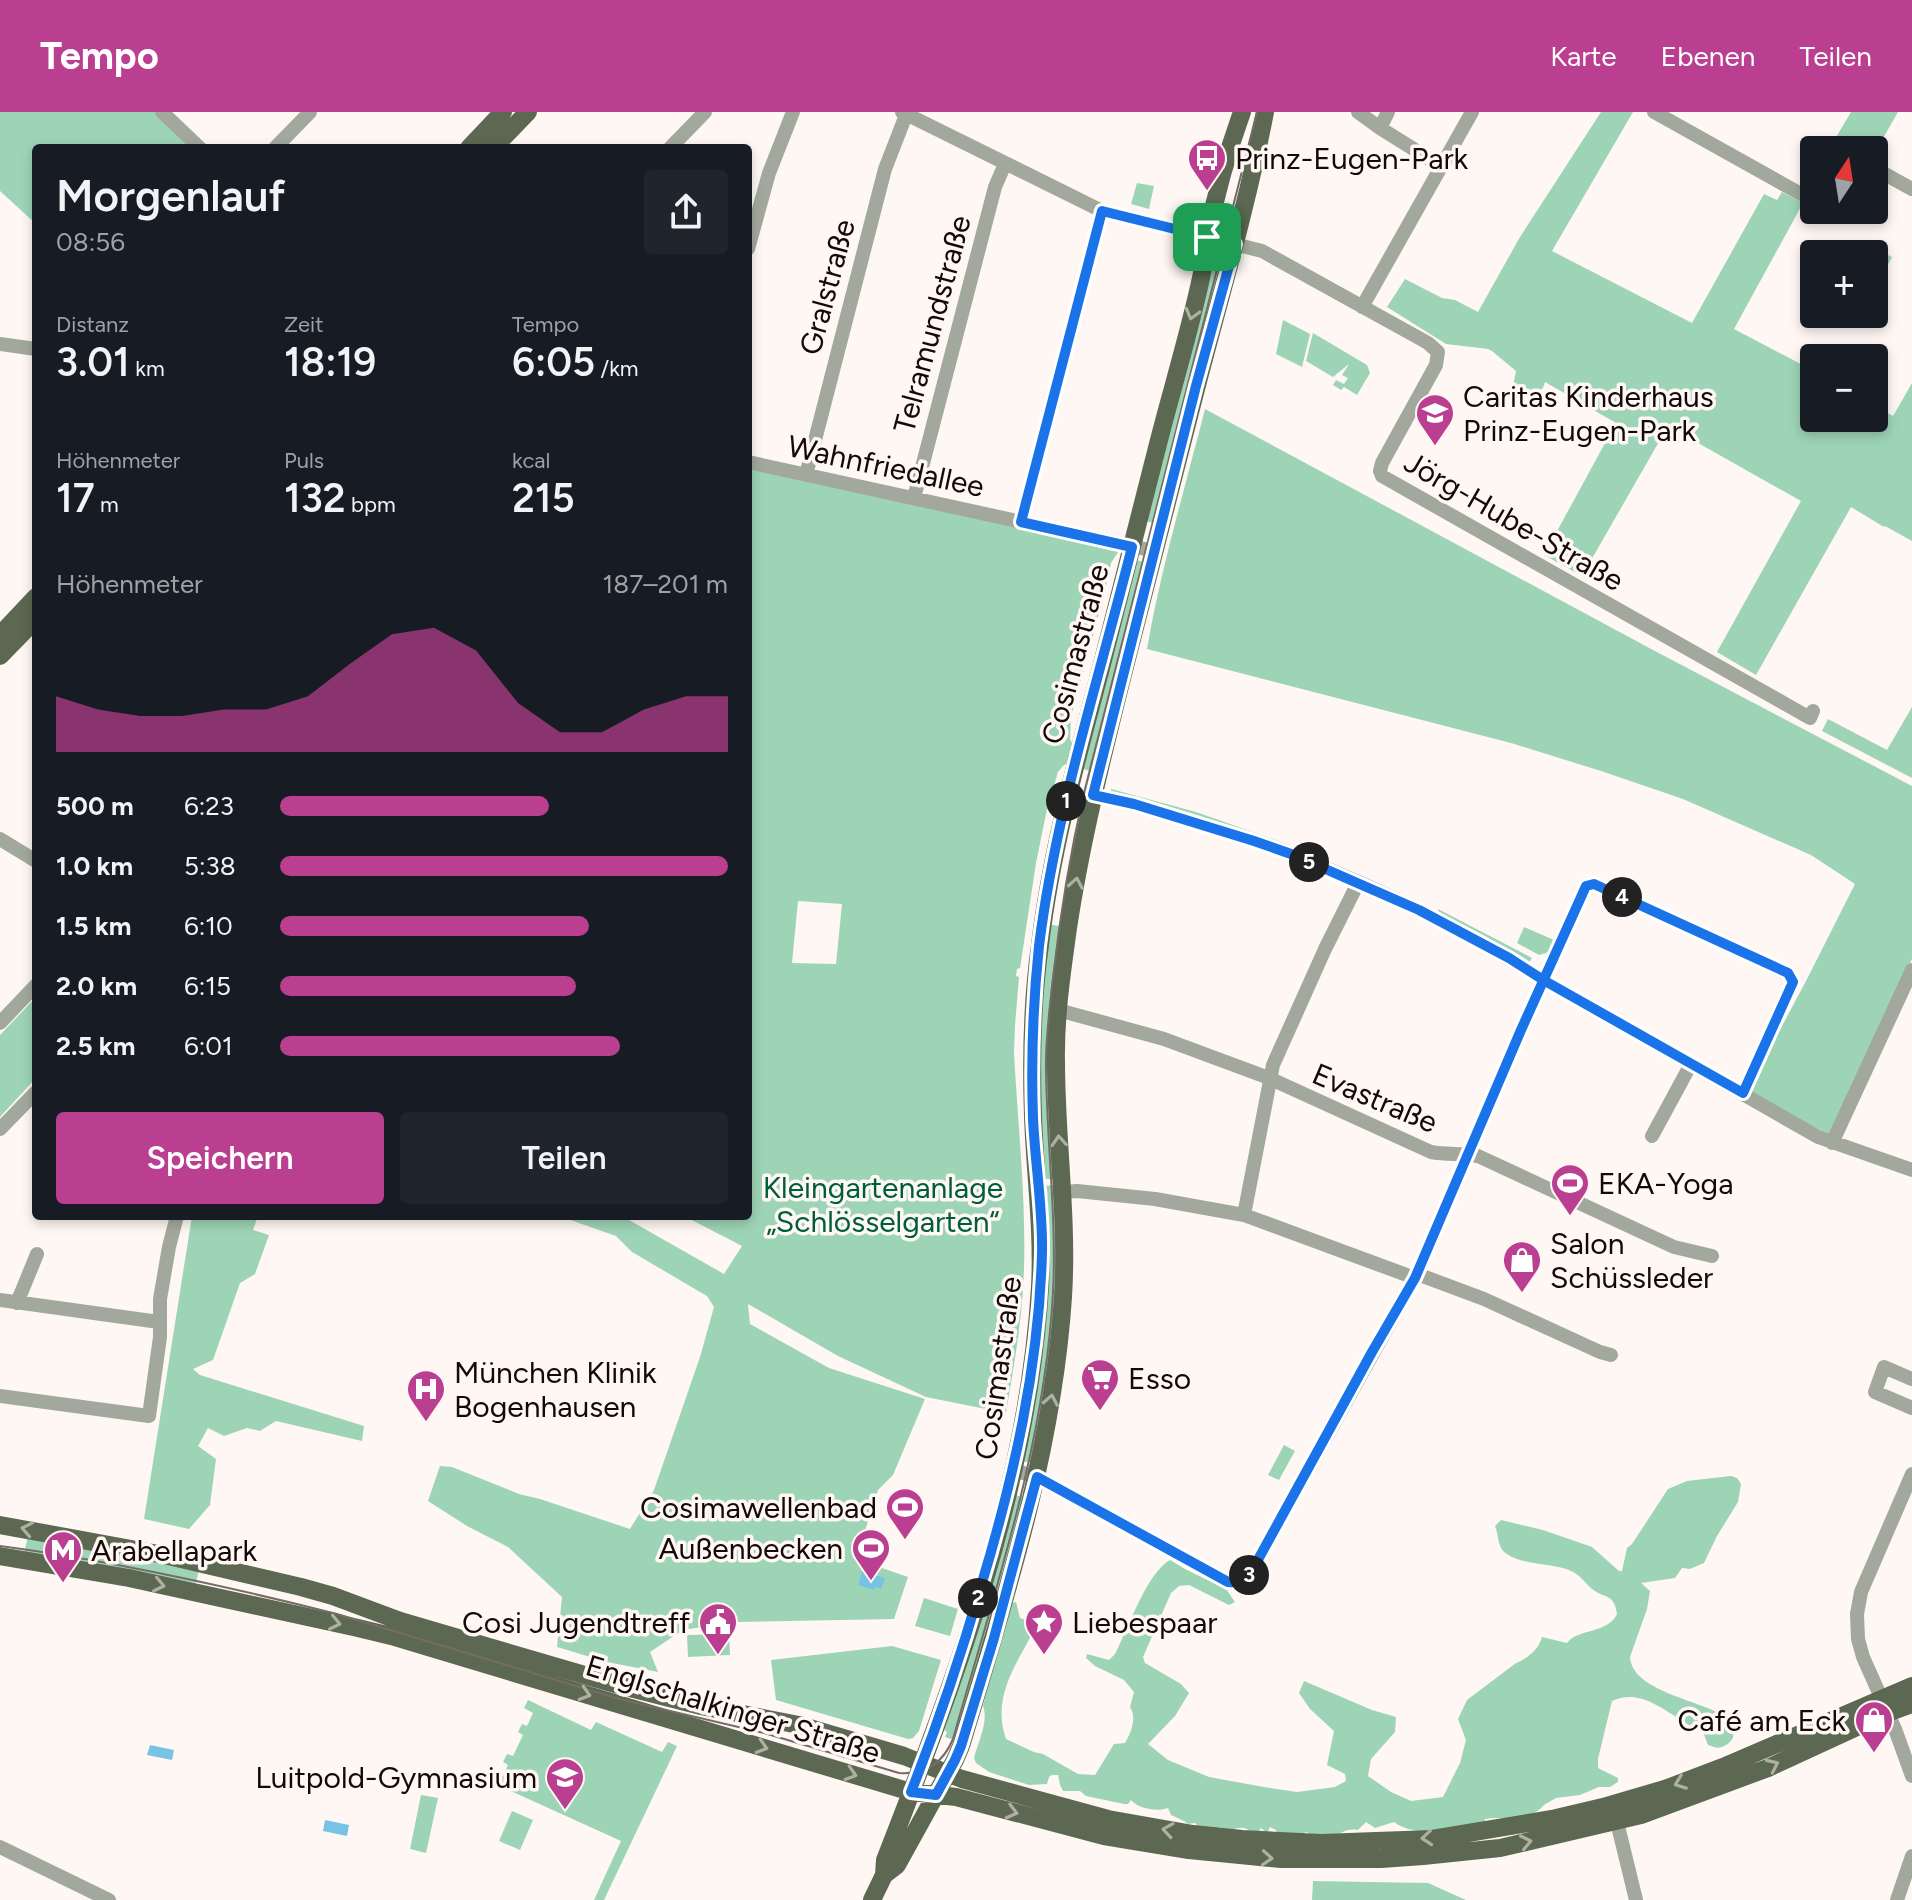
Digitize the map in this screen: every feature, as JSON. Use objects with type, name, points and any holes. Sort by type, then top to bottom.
[{"type":"main road","points":[[473,144],[503,112]]},
{"type":"main road","points":[[497,144],[528,112]]},
{"type":"main road","name":"Cosimastraße","points":[[884,1875],[885,1860],[962,1653],[1013,1470],[1037,1328],[1042,1250],[1032,1059],[1037,973],[1052,866],[1200,282],[1207,237],[1242,112]]},
{"type":"main road","name":"Cosimastraße","points":[[884,1875],[897,1865],[961,1746],[1037,1477],[1053,1393],[1064,1266],[1055,1058],[1068,929],[1093,795],[1235,244],[1265,112]]},
{"type":"main road","points":[[0,635],[32,601]]},
{"type":"main road","points":[[0,656],[32,623]]},
{"type":"main road","points":[[1069,790],[1093,795]]},
{"type":"main road","name":"Englschalkinger Straße","points":[[0,1525],[164,1555],[301,1587],[400,1621],[622,1686],[701,1706],[799,1725],[867,1744],[973,1782],[1108,1819],[1242,1839],[1308,1842],[1432,1839],[1552,1819],[1665,1789],[1884,1706],[1912,1704]]},
{"type":"main road","name":"Englschalkinger Straße","points":[[0,1556],[129,1578],[391,1636],[911,1792],[956,1797],[1104,1836],[1189,1850],[1281,1859],[1381,1859],[1485,1849],[1617,1822],[1768,1768],[1884,1706],[1912,1686]]},
{"type":"main road","points":[[872,1900],[884,1875]]},
{"type":"street","points":[[162,112],[196,144]]},
{"type":"street","points":[[279,144],[310,112]]},
{"type":"street","points":[[674,144],[705,112]]},
{"type":"street","points":[[752,235],[769,173],[793,112]]},
{"type":"street","points":[[1358,112],[1431,160],[1445,162]]},
{"type":"street","points":[[1380,128],[1388,112]]},
{"type":"street","points":[[1362,307],[1472,112]]},
{"type":"street","points":[[1654,112],[1800,193]]},
{"type":"street","points":[[904,114],[925,118],[1005,164],[1102,211],[1235,244]]},
{"type":"street","name":"Gralstraße","points":[[806,475],[885,169],[904,114]]},
{"type":"street","name":"Telramundstraße","points":[[914,498],[995,187],[1005,164]]},
{"type":"street","points":[[1888,176],[1912,189]]},
{"type":"street","points":[[1021,522],[1102,211]]},
{"type":"street","name":"Jörg-Hube-Straße","points":[[1235,244],[1262,251],[1428,343],[1438,352],[1436,365],[1382,463],[1382,476],[1810,718],[1813,711]]},
{"type":"street","points":[[0,344],[32,348]]},
{"type":"street","name":"Wahnfriedallee","points":[[752,463],[1154,551]]},
{"type":"street","points":[[1093,795],[1134,804],[1254,841],[1432,916],[1818,1137],[1912,1170]]},
{"type":"street","points":[[3,844],[32,859]]},
{"type":"street","points":[[1244,1215],[1273,1065],[1358,883]]},
{"type":"street","points":[[1013,1470],[1037,1477],[1228,1582],[1237,1584],[1245,1580],[1416,1276],[1586,886],[1594,884],[1790,975],[1793,982],[1743,1093]]},
{"type":"street","points":[[1832,1143],[1912,970]]},
{"type":"street","points":[[0,1023],[32,989]]},
{"type":"street","name":"Evastraße","points":[[1058,1010],[1164,1039],[1269,1078],[1431,1152],[1478,1156],[1674,1247],[1712,1256]]},
{"type":"street","points":[[1652,1136],[1691,1064]]},
{"type":"street","points":[[0,1129],[32,1096]]},
{"type":"street","points":[[1063,1192],[1155,1199],[1244,1215],[1484,1299],[1611,1355]]},
{"type":"street","points":[[0,1396],[149,1416],[160,1337],[160,1299],[176,1220]]},
{"type":"street","points":[[17,1303],[37,1254]]},
{"type":"street","points":[[0,1300],[159,1322]]},
{"type":"street","points":[[1912,1379],[1884,1367],[1875,1392],[1912,1408]]},
{"type":"street","points":[[1912,1474],[1857,1603],[1858,1639],[1863,1657],[1912,1776]]},
{"type":"street","points":[[1617,1822],[1636,1900]]},
{"type":"street","points":[[0,1847],[109,1900]]},
{"type":"street","points":[[1897,1900],[1912,1856]]},
{"type":"green space","points":[[0,112],[159,112],[192,144],[32,144],[32,220],[0,191]]},
{"type":"green space","points":[[1601,112],[1633,112],[1552,251],[1692,323],[1764,194],[1777,200],[1782,192],[1800,201],[1800,208],[1734,329],[1800,364],[1800,432],[1888,432],[1888,413],[1893,416],[1912,383],[1912,541],[1851,507],[1756,675],[1717,652],[1801,501],[1668,426],[1582,576],[1544,555],[1616,423],[1545,382],[1543,388],[1529,397],[1513,386],[1516,371],[1492,351],[1446,344],[1387,307],[1405,279],[1478,312],[1520,237]]},
{"type":"green space","points":[[1851,112],[1898,112],[1884,136],[1837,136]]},
{"type":"green space","points":[[1137,183],[1154,186],[1149,209],[1131,204]]},
{"type":"green space","points":[[1208,263],[1224,267],[1157,524],[1142,520]]},
{"type":"green space","points":[[1283,320],[1310,334],[1302,367],[1276,354]]},
{"type":"green space","points":[[1313,333],[1367,365],[1370,373],[1357,395],[1333,385],[1336,380],[1344,384],[1348,378],[1342,375],[1349,364],[1333,377],[1306,361]]},
{"type":"green space","points":[[1205,409],[1912,786],[1912,959],[1829,1135],[1747,1091],[1855,884],[1811,855],[1683,799],[1601,771],[1511,743],[1147,649],[1166,558]]},
{"type":"green space","name":"Kleingartenanlage „Schlösselgarten“","points":[[752,466],[1105,545],[1118,552],[1111,563],[1071,717],[1070,739],[1075,749],[1074,758],[1058,772],[1047,809],[1020,968],[1016,976],[1019,977],[1014,1054],[1023,1188],[1024,1268],[1020,1322],[1006,1413],[926,1397],[838,1356],[748,1304],[750,1324],[829,1368],[925,1399],[893,1475],[878,1490],[856,1559],[908,1577],[894,1619],[734,1622],[683,1630],[650,1652],[658,1672],[607,1662],[557,1647],[562,1597],[508,1547],[428,1501],[440,1466],[452,1467],[519,1494],[630,1529],[654,1490],[714,1307],[707,1296],[632,1252],[616,1236],[570,1220],[629,1220],[724,1274],[742,1246],[692,1220],[752,1220]],"holes":[[[798,901],[842,904],[836,964],[792,963]]]},
{"type":"green space","points":[[1132,559],[1148,563],[1095,772],[1079,768]]},
{"type":"green space","points":[[1912,707],[1912,778],[1822,731],[1828,719],[1887,750]]},
{"type":"green space","points":[[1111,789],[1196,812],[1290,845],[1137,798],[1134,801],[1111,794]]},
{"type":"green space","points":[[1438,909],[1532,958],[1529,963],[1439,913]]},
{"type":"green space","points":[[1046,924],[1066,927],[1059,1179],[1043,1179],[1037,1103]]},
{"type":"green space","points":[[1524,927],[1554,940],[1549,952],[1539,955],[1517,943]]},
{"type":"green space","points":[[32,1001],[32,1082],[0,1117],[0,1035]]},
{"type":"green space","points":[[1059,1185],[1062,1260],[1034,1463],[1021,1461],[1043,1186]]},
{"type":"green space","points":[[191,1220],[257,1220],[253,1230],[269,1235],[255,1274],[240,1283],[213,1360],[193,1369],[200,1375],[364,1426],[362,1441],[276,1421],[260,1431],[247,1428],[224,1436],[208,1428],[198,1446],[216,1459],[210,1505],[189,1529],[144,1519]]},
{"type":"green space","points":[[1284,1445],[1295,1451],[1279,1480],[1268,1475]]},
{"type":"green space","points":[[1731,1476],[1741,1484],[1738,1502],[1704,1563],[1690,1569],[1682,1568],[1675,1578],[1641,1583],[1650,1591],[1630,1657],[1634,1669],[1654,1686],[1726,1718],[1734,1734],[1730,1742],[1721,1747],[1708,1745],[1703,1732],[1660,1707],[1648,1701],[1625,1697],[1612,1701],[1598,1759],[1598,1768],[1618,1778],[1618,1782],[1610,1787],[1556,1798],[1524,1817],[1485,1819],[1483,1826],[1424,1831],[1394,1822],[1375,1828],[1366,1822],[1358,1830],[1347,1830],[1326,1838],[1306,1832],[1299,1836],[1277,1835],[1276,1830],[1270,1827],[1267,1833],[1261,1828],[1251,1832],[1243,1828],[1228,1831],[1220,1827],[1219,1831],[1200,1828],[1195,1823],[1188,1824],[1171,1815],[1168,1808],[1148,1809],[1131,1800],[1124,1804],[1086,1796],[1080,1791],[1063,1791],[1058,1775],[1049,1777],[1047,1784],[1029,1785],[989,1772],[974,1758],[984,1725],[983,1706],[1008,1604],[1016,1602],[1020,1618],[1026,1620],[1032,1634],[1003,1697],[1002,1724],[1006,1739],[1043,1754],[1078,1774],[1095,1775],[1114,1744],[1125,1743],[1129,1735],[1134,1692],[1124,1680],[1095,1666],[1086,1658],[1087,1654],[1109,1660],[1115,1654],[1145,1589],[1170,1560],[1226,1589],[1235,1602],[1229,1605],[1189,1585],[1179,1586],[1171,1593],[1143,1657],[1145,1663],[1181,1684],[1189,1693],[1175,1716],[1148,1744],[1168,1760],[1209,1777],[1297,1792],[1335,1787],[1346,1781],[1345,1774],[1327,1765],[1334,1731],[1310,1709],[1299,1693],[1304,1681],[1396,1717],[1395,1732],[1371,1759],[1368,1776],[1411,1801],[1443,1797],[1460,1763],[1466,1740],[1458,1719],[1467,1700],[1529,1656],[1542,1637],[1567,1643],[1578,1635],[1607,1625],[1617,1614],[1611,1599],[1592,1589],[1573,1572],[1522,1561],[1507,1554],[1500,1545],[1495,1526],[1501,1520],[1592,1547],[1622,1571],[1627,1548],[1668,1489],[1687,1481]]},
{"type":"green space","points":[[1011,1494],[1026,1498],[958,1741],[945,1737],[947,1732],[944,1730]]},
{"type":"green space","points":[[28,1536],[199,1569],[196,1583],[24,1554]]},
{"type":"green space","points":[[924,1598],[958,1609],[950,1636],[915,1626]]},
{"type":"green space","points":[[729,1634],[730,1655],[688,1657],[687,1635]]},
{"type":"green space","points":[[892,1646],[941,1660],[919,1731],[913,1738],[776,1700],[771,1660]]},
{"type":"green space","points":[[528,1700],[591,1730],[596,1722],[662,1752],[668,1742],[677,1746],[604,1900],[594,1900],[621,1841],[491,1782],[495,1773],[503,1776],[508,1765],[503,1762],[507,1754],[513,1756],[523,1735],[518,1732],[522,1724],[527,1726],[533,1713],[524,1708]]},
{"type":"green space","points":[[421,1795],[438,1798],[426,1853],[410,1849]]},
{"type":"green space","points":[[512,1811],[533,1820],[520,1850],[499,1841]]},
{"type":"green space","points":[[1313,1881],[1428,1883],[1466,1900],[1312,1900]]},
{"type":"water","name":"Außenbecken","points":[[862,1571],[885,1578],[881,1589],[858,1585]]},
{"type":"water","points":[[150,1745],[174,1750],[172,1760],[147,1755]]},
{"type":"water","points":[[325,1820],[349,1825],[347,1836],[323,1831]]},
{"type":"tram line","points":[[0,1546],[170,1575],[337,1614],[619,1699],[764,1733],[899,1773],[917,1772],[939,1761],[953,1739],[1001,1574],[1040,1406],[1048,1349],[1054,1263],[1046,1091],[1047,1041],[1059,931],[1074,839],[1257,112]]},
{"type":"place","name":"Prinz-Eugen-Park","points":[[1207,192]]},
{"type":"place","name":"Caritas Kinderhaus Prinz-Eugen-Park","points":[[1435,447]]},
{"type":"place","name":"EKA-Yoga","points":[[1570,1217]]},
{"type":"place","name":"Salon Schüssleder","points":[[1522,1294]]},
{"type":"place","name":"Esso","points":[[1100,1412]]},
{"type":"place","name":"München Klinik Bogenhausen","points":[[426,1423]]},
{"type":"place","name":"Cosimawellenbad","points":[[905,1541]]},
{"type":"place","name":"Außenbecken","points":[[871,1582]]},
{"type":"place","name":"Arabellapark","points":[[63,1584]]},
{"type":"place","name":"Cosi Jugendtreff","points":[[718,1656]]},
{"type":"place","name":"Liebespaar","points":[[1044,1656]]},
{"type":"place","name":"Café am Eck","points":[[1874,1754]]},
{"type":"place","name":"Luitpold-Gymnasium","points":[[565,1811]]},
{"type":"route","points":[[1207,237],[1102,211],[1021,522],[1132,547],[1069,790],[1052,866],[1039,947],[1032,1059],[1042,1250],[1037,1328],[1024,1418],[996,1535],[962,1653],[911,1792],[936,1795],[961,1746],[1037,1477],[1228,1582],[1237,1584],[1245,1580],[1415,1278],[1521,1030],[1545,981],[1586,886],[1594,884],[1756,958],[1788,973],[1793,982],[1743,1093],[1545,981],[1509,958],[1419,910],[1291,854],[1215,828],[1093,795],[1235,244],[1207,237]]}]
